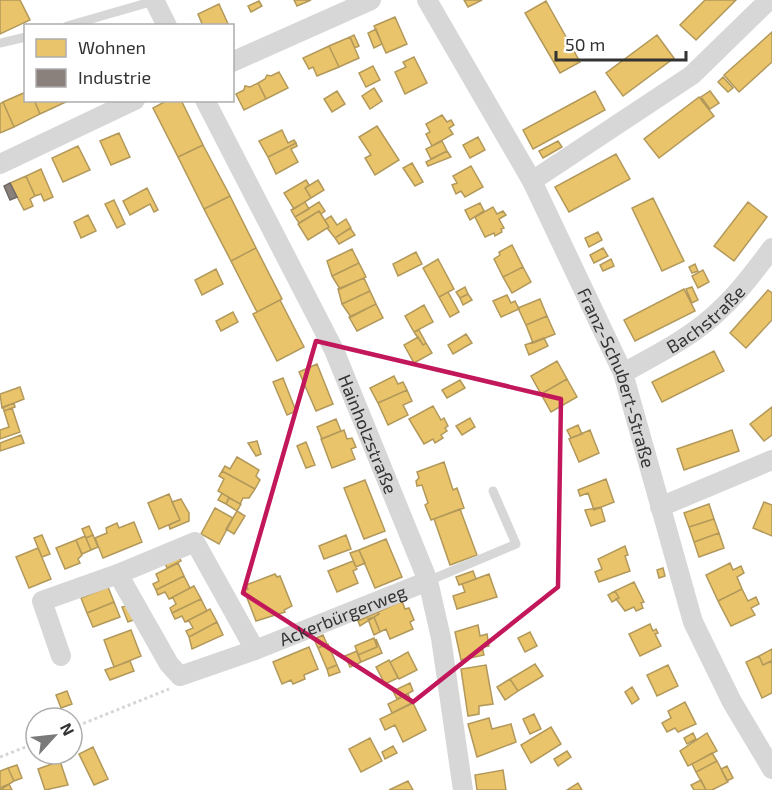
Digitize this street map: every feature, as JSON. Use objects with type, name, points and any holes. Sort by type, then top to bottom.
[{"type":"street","points":[[234,61],[371,0]]},
{"type":"street","name":"Franz-Schubert-Straße","points":[[427,0],[532,181],[623,373],[693,622],[732,702],[772,770]]},
{"type":"street","points":[[532,181],[692,75],[769,0]]},
{"type":"street","points":[[154,1],[166,24]]},
{"type":"street","points":[[0,164],[131,102]]},
{"type":"street","name":"Hainholzstraße","points":[[206,102],[334,350],[428,581],[441,638],[463,790]]},
{"type":"street","name":"Bachstraße","points":[[623,373],[679,342],[704,324],[747,282],[772,249]]},
{"type":"street","points":[[660,507],[772,460]]},
{"type":"street","name":"Ackerbürgerweg","points":[[61,656],[42,601],[118,574],[195,542],[255,650]]},
{"type":"street","points":[[118,574],[169,664],[180,676]]},
{"type":"street","name":"Ackerbürgerweg","points":[[180,676],[255,650],[428,581]]},
{"type":"lane","points":[[74,24],[154,1]]},
{"type":"lane","points":[[0,43],[24,37]]},
{"type":"lane","points":[[428,581],[516,544],[493,491]]},
{"type":"path","points":[[84,723],[170,688],[180,676]]},
{"type":"path","points":[[0,757],[24,748]]},
{"type":"highlighted area","points":[[316,341],[561,399],[558,587],[413,702],[243,593]]},
{"type":"building: Wohnen","points":[[0,0],[20,0],[30,20],[0,34]]},
{"type":"building: Wohnen","points":[[294,0],[311,0],[297,6]]},
{"type":"building: Wohnen","points":[[464,0],[482,0],[468,7]]},
{"type":"building: Wohnen","points":[[705,0],[736,0],[696,40],[680,25]]},
{"type":"building: Wohnen","points":[[259,1],[262,6],[251,12],[248,6]]},
{"type":"building: Wohnen","points":[[546,1],[580,62],[560,73],[525,13]]},
{"type":"building: Wohnen","points":[[219,4],[228,24],[202,24],[198,14]]},
{"type":"building: Wohnen","points":[[395,17],[407,44],[386,53],[374,26]]},
{"type":"building: Wohnen","points":[[376,29],[382,44],[374,48],[368,33]]},
{"type":"building: Wohnen","points":[[772,32],[772,62],[739,92],[724,75]]},
{"type":"building: Wohnen","points":[[354,35],[359,46],[355,48],[350,37]]},
{"type":"building: Wohnen","points":[[657,35],[674,58],[623,96],[606,73]]},
{"type":"building: Wohnen","points":[[350,37],[359,58],[339,67],[329,46]]},
{"type":"building: Wohnen","points":[[329,46],[339,67],[317,76],[313,67],[309,69],[303,58]]},
{"type":"building: Wohnen","points":[[414,57],[427,83],[405,94],[395,72],[406,67],[403,62]]},
{"type":"building: Wohnen","points":[[373,66],[380,80],[366,87],[359,73]]},
{"type":"building: Wohnen","points":[[279,72],[288,88],[266,99],[258,83],[267,75],[271,76]]},
{"type":"building: Wohnen","points":[[723,77],[733,88],[728,92],[718,82]]},
{"type":"building: Wohnen","points":[[258,83],[266,99],[244,110],[236,94],[244,90],[245,86],[250,87]]},
{"type":"building: Wohnen","points":[[374,88],[382,101],[370,109],[362,96]]},
{"type":"building: Wohnen","points":[[337,91],[345,104],[332,112],[324,99]]},
{"type":"building: Wohnen","points":[[595,91],[605,110],[533,149],[523,130]]},
{"type":"building: Wohnen","points":[[710,91],[719,103],[710,109],[701,97]]},
{"type":"building: Wohnen","points":[[24,93],[24,102],[35,102],[40,114],[14,127],[3,102]]},
{"type":"building: Wohnen","points":[[699,97],[714,116],[659,158],[644,139]]},
{"type":"building: Wohnen","points":[[3,102],[14,127],[0,133],[0,104]]},
{"type":"building: Wohnen","points":[[35,102],[66,102],[40,114]]},
{"type":"building: Wohnen","points":[[164,102],[182,102],[203,145],[178,157],[153,108]]},
{"type":"building: Wohnen","points":[[442,115],[447,122],[451,120],[454,125],[449,128],[453,134],[432,146],[426,134],[430,132],[426,124]]},
{"type":"building: Wohnen","points":[[377,126],[399,160],[375,175],[365,158],[371,155],[359,137]]},
{"type":"building: Wohnen","points":[[282,130],[288,143],[294,140],[296,143],[268,157],[259,141]]},
{"type":"building: Wohnen","points":[[119,133],[130,157],[111,165],[100,141]]},
{"type":"building: Wohnen","points":[[478,137],[485,150],[470,158],[463,145]]},
{"type":"building: Wohnen","points":[[442,141],[447,151],[431,159],[426,149]]},
{"type":"building: Wohnen","points":[[558,141],[562,147],[543,158],[539,151]]},
{"type":"building: Wohnen","points":[[296,143],[297,146],[291,149],[298,162],[276,174],[268,157]]},
{"type":"building: Wohnen","points":[[203,145],[230,196],[204,209],[178,157]]},
{"type":"building: Wohnen","points":[[78,146],[90,170],[63,182],[52,158]]},
{"type":"building: Wohnen","points":[[447,151],[451,157],[428,166],[426,162]]},
{"type":"building: Wohnen","points":[[616,154],[630,179],[569,212],[555,187]]},
{"type":"building: Wohnen","points":[[412,163],[423,182],[415,186],[403,168]]},
{"type":"building: Wohnen","points":[[471,166],[483,187],[465,197],[461,191],[456,194],[452,185],[457,183],[453,176]]},
{"type":"building: Wohnen","points":[[41,169],[53,197],[44,201],[41,194],[35,196],[26,176]]},
{"type":"building: Wohnen","points":[[26,176],[35,196],[30,199],[33,206],[24,210],[10,183]]},
{"type":"building: Wohnen","points":[[306,180],[309,185],[305,188],[311,198],[294,209],[284,193]]},
{"type":"building: Wohnen","points":[[318,180],[324,190],[311,198],[305,188]]},
{"type":"building: Wohnen","points":[[147,188],[158,210],[154,212],[150,204],[130,215],[123,201]]},
{"type":"building: Wohnen","points":[[230,196],[256,248],[231,261],[204,209]]},
{"type":"building: Wohnen","points":[[653,198],[684,261],[662,271],[632,208]]},
{"type":"building: Wohnen","points":[[114,200],[125,224],[117,228],[105,204]]},
{"type":"building: Wohnen","points":[[305,202],[309,209],[295,217],[291,210]]},
{"type":"building: Wohnen","points":[[319,202],[325,211],[321,214],[319,211],[299,223],[295,217]]},
{"type":"building: Wohnen","points":[[748,202],[767,217],[734,261],[714,246]]},
{"type":"building: Wohnen","points":[[480,203],[484,211],[470,220],[465,210]]},
{"type":"building: Wohnen","points":[[493,207],[497,214],[503,211],[506,215],[499,219],[504,228],[495,236],[494,233],[485,237],[475,217]]},
{"type":"building: Wohnen","points":[[319,211],[329,227],[308,240],[298,224]]},
{"type":"building: Wohnen","points":[[88,215],[96,231],[81,238],[74,222]]},
{"type":"building: Wohnen","points":[[331,216],[337,225],[346,219],[351,228],[335,238],[327,228],[329,227],[325,220]]},
{"type":"building: Wohnen","points":[[350,228],[355,235],[339,244],[335,238]]},
{"type":"building: Wohnen","points":[[598,232],[602,240],[589,247],[585,238]]},
{"type":"building: Wohnen","points":[[512,245],[523,267],[503,277],[494,259],[500,255],[499,252]]},
{"type":"building: Wohnen","points":[[256,248],[282,299],[257,312],[231,261]]},
{"type":"building: Wohnen","points":[[603,248],[608,256],[594,263],[590,255]]},
{"type":"building: Wohnen","points":[[352,249],[359,263],[332,276],[327,261]]},
{"type":"building: Wohnen","points":[[416,252],[422,264],[398,276],[393,264]]},
{"type":"building: Wohnen","points":[[438,259],[454,289],[439,297],[423,268]]},
{"type":"building: Wohnen","points":[[611,259],[614,266],[603,271],[600,265]]},
{"type":"building: Wohnen","points":[[359,263],[366,277],[340,289],[332,276]]},
{"type":"building: Wohnen","points":[[695,264],[698,271],[692,273],[689,267]]},
{"type":"building: Wohnen","points":[[523,267],[531,282],[512,293],[503,277]]},
{"type":"building: Wohnen","points":[[216,269],[223,284],[202,295],[195,280]]},
{"type":"building: Wohnen","points":[[703,270],[709,282],[698,288],[692,276]]},
{"type":"building: Wohnen","points":[[364,278],[370,291],[342,304],[338,289]]},
{"type":"building: Wohnen","points":[[465,287],[468,294],[460,298],[456,292]]},
{"type":"building: Wohnen","points":[[692,287],[698,300],[692,303],[686,289]]},
{"type":"building: Wohnen","points":[[684,289],[695,311],[635,341],[624,320]]},
{"type":"building: Wohnen","points":[[768,290],[772,293],[772,320],[746,348],[730,333]]},
{"type":"building: Wohnen","points":[[370,291],[376,304],[351,317],[342,304]]},
{"type":"building: Wohnen","points":[[448,292],[459,312],[450,317],[439,297]]},
{"type":"building: Wohnen","points":[[468,294],[472,300],[463,305],[460,298]]},
{"type":"building: Wohnen","points":[[507,295],[511,303],[515,301],[519,309],[501,317],[493,301]]},
{"type":"building: Wohnen","points":[[540,299],[547,316],[526,325],[518,308]]},
{"type":"building: Wohnen","points":[[280,300],[304,347],[277,361],[253,314]]},
{"type":"building: Wohnen","points":[[376,304],[383,318],[357,331],[349,317]]},
{"type":"building: Wohnen","points":[[424,305],[433,322],[414,332],[405,316]]},
{"type":"building: Wohnen","points":[[233,312],[238,322],[221,331],[216,321]]},
{"type":"building: Wohnen","points":[[547,316],[555,334],[533,343],[526,325]]},
{"type":"building: Wohnen","points":[[419,330],[426,343],[423,345],[414,332]]},
{"type":"building: Wohnen","points":[[466,334],[472,343],[453,354],[448,345]]},
{"type":"building: Wohnen","points":[[418,337],[423,345],[426,343],[432,353],[414,363],[404,345]]},
{"type":"building: Wohnen","points":[[544,338],[548,346],[529,355],[525,345]]},
{"type":"building: Wohnen","points":[[714,351],[724,371],[662,402],[652,382]]},
{"type":"building: Wohnen","points":[[557,361],[567,379],[541,394],[531,376]]},
{"type":"building: Wohnen","points":[[317,364],[333,404],[316,411],[299,372]]},
{"type":"building: Wohnen","points":[[394,376],[398,384],[403,382],[407,390],[378,403],[370,388]]},
{"type":"building: Wohnen","points":[[283,378],[296,411],[287,415],[273,382]]},
{"type":"building: Wohnen","points":[[567,379],[577,397],[551,412],[541,394]]},
{"type":"building: Wohnen","points":[[460,380],[465,388],[447,398],[442,390]]},
{"type":"building: Wohnen","points":[[20,387],[24,399],[2,408],[0,394]]},
{"type":"building: Wohnen","points":[[407,390],[412,401],[403,405],[408,415],[388,425],[378,403]]},
{"type":"building: Wohnen","points":[[14,403],[15,407],[4,411],[3,407]]},
{"type":"building: Wohnen","points":[[433,406],[441,420],[444,418],[448,426],[445,428],[447,431],[441,435],[443,438],[435,443],[433,439],[424,444],[409,419]]},
{"type":"building: Wohnen","points":[[772,407],[772,435],[764,441],[750,424]]},
{"type":"building: Wohnen","points":[[12,408],[20,432],[0,439],[0,430],[9,427],[4,411]]},
{"type":"building: Wohnen","points":[[470,418],[475,427],[462,435],[456,426]]},
{"type":"building: Wohnen","points":[[336,419],[341,431],[322,439],[317,427]]},
{"type":"building: Wohnen","points":[[578,425],[582,434],[571,438],[567,430]]},
{"type":"building: Wohnen","points":[[344,430],[347,439],[352,438],[356,447],[351,449],[355,459],[332,468],[321,439]]},
{"type":"building: Wohnen","points":[[590,430],[599,453],[579,462],[569,439]]},
{"type":"building: Wohnen","points":[[732,430],[739,451],[684,470],[677,449]]},
{"type":"building: Wohnen","points":[[21,435],[24,443],[0,451],[0,443]]},
{"type":"building: Wohnen","points":[[257,441],[261,454],[256,456],[248,443]]},
{"type":"building: Wohnen","points":[[306,442],[315,465],[306,468],[297,446]]},
{"type":"building: Wohnen","points":[[237,457],[259,470],[256,476],[260,480],[255,489],[222,471],[225,466],[230,469]]},
{"type":"building: Wohnen","points":[[444,462],[453,490],[457,488],[464,508],[431,520],[425,505],[428,503],[422,485],[417,486],[416,481],[419,478],[417,472]]},
{"type":"building: Wohnen","points":[[222,471],[255,489],[249,498],[243,498],[240,504],[218,491],[224,479],[219,476]]},
{"type":"building: Wohnen","points":[[606,479],[614,502],[594,510],[588,493],[580,496],[578,490]]},
{"type":"building: Wohnen","points":[[365,480],[385,531],[364,539],[344,488]]},
{"type":"building: Wohnen","points":[[222,493],[229,498],[226,504],[218,500]]},
{"type":"building: Wohnen","points":[[169,494],[180,520],[159,529],[148,503]]},
{"type":"building: Wohnen","points":[[229,498],[241,504],[237,511],[226,504]]},
{"type":"building: Wohnen","points":[[181,499],[189,513],[189,521],[170,529],[169,525],[180,520],[172,502]]},
{"type":"building: Wohnen","points":[[764,502],[772,505],[772,536],[753,528]]},
{"type":"building: Wohnen","points":[[709,504],[714,519],[689,527],[684,513]]},
{"type":"building: Wohnen","points":[[601,507],[605,521],[591,526],[585,510]]},
{"type":"building: Wohnen","points":[[215,508],[233,518],[219,544],[201,534]]},
{"type":"building: Wohnen","points":[[460,509],[477,555],[450,565],[434,519]]},
{"type":"building: Wohnen","points":[[237,511],[245,516],[234,534],[226,529]]},
{"type":"building: Wohnen","points":[[714,519],[719,533],[694,542],[689,527]]},
{"type":"building: Wohnen","points":[[134,522],[142,542],[103,558],[95,538],[107,533],[106,528],[117,523],[119,528]]},
{"type":"building: Wohnen","points":[[89,526],[93,535],[86,538],[82,529]]},
{"type":"building: Wohnen","points":[[719,533],[724,548],[699,557],[694,542]]},
{"type":"building: Wohnen","points":[[42,535],[50,554],[42,557],[34,538]]},
{"type":"building: Wohnen","points":[[93,535],[98,547],[91,550],[86,538]]},
{"type":"building: Wohnen","points":[[346,535],[351,549],[324,559],[319,546]]},
{"type":"building: Wohnen","points":[[85,536],[91,550],[82,554],[76,540]]},
{"type":"building: Wohnen","points":[[386,539],[402,577],[375,588],[359,550]]},
{"type":"building: Wohnen","points":[[76,540],[82,555],[78,559],[80,563],[65,569],[56,548]]},
{"type":"building: Wohnen","points":[[625,546],[628,555],[625,556],[630,571],[599,582],[595,572],[602,569],[598,559]]},
{"type":"building: Wohnen","points":[[38,548],[51,579],[29,588],[16,557]]},
{"type":"building: Wohnen","points":[[359,550],[365,563],[356,567],[350,553]]},
{"type":"building: Wohnen","points":[[178,555],[181,561],[167,568],[164,561]]},
{"type":"building: Wohnen","points":[[353,561],[357,569],[353,571],[358,583],[337,592],[328,571]]},
{"type":"building: Wohnen","points":[[178,563],[184,576],[156,590],[153,584],[159,581],[156,574]]},
{"type":"building: Wohnen","points":[[730,563],[733,570],[741,566],[744,573],[737,577],[742,589],[718,601],[706,575]]},
{"type":"building: Wohnen","points":[[663,568],[665,576],[659,578],[657,570]]},
{"type":"building: Wohnen","points":[[473,571],[476,579],[459,585],[456,577]]},
{"type":"building: Wohnen","points":[[275,574],[277,577],[280,576],[292,606],[284,610],[285,612],[256,621],[244,590],[248,589],[246,585]]},
{"type":"building: Wohnen","points":[[489,574],[497,597],[457,609],[453,596],[465,592],[462,584]]},
{"type":"building: Wohnen","points":[[184,576],[190,588],[194,586],[169,599],[165,592],[158,595],[156,590]]},
{"type":"building: Wohnen","points":[[634,582],[644,602],[641,603],[643,608],[636,611],[634,607],[625,611],[616,599],[619,598],[615,591]]},
{"type":"building: Wohnen","points":[[194,586],[201,599],[172,613],[170,608],[176,604],[173,598],[169,599]]},
{"type":"building: Wohnen","points":[[108,587],[114,602],[87,613],[81,598]]},
{"type":"building: Wohnen","points":[[742,589],[748,601],[756,597],[759,604],[751,608],[755,615],[731,626],[718,601]]},
{"type":"building: Wohnen","points":[[615,591],[619,598],[612,602],[608,595]]},
{"type":"building: Wohnen","points":[[201,599],[207,611],[185,622],[182,616],[175,619],[172,613]]},
{"type":"building: Wohnen","points":[[402,601],[405,609],[409,608],[414,620],[410,622],[413,629],[390,639],[386,629],[380,632],[374,617],[379,614],[378,612]]},
{"type":"building: Wohnen","points":[[114,602],[120,617],[93,627],[87,613]]},
{"type":"building: Wohnen","points":[[126,606],[136,619],[128,622],[122,607]]},
{"type":"building: Wohnen","points":[[210,609],[217,622],[189,637],[186,631],[193,628],[189,621],[185,622]]},
{"type":"building: Wohnen","points":[[378,612],[379,614],[360,626],[358,621]]},
{"type":"building: Wohnen","points":[[374,617],[380,632],[374,635],[368,619]]},
{"type":"building: Wohnen","points":[[217,622],[223,635],[192,649],[189,637]]},
{"type":"building: Wohnen","points":[[650,624],[653,631],[656,629],[658,633],[655,634],[661,646],[640,656],[629,634]]},
{"type":"building: Wohnen","points":[[478,625],[480,636],[487,634],[489,646],[482,647],[484,655],[461,660],[455,632]]},
{"type":"building: Wohnen","points":[[131,630],[141,656],[114,667],[104,640]]},
{"type":"building: Wohnen","points":[[530,632],[537,646],[525,652],[518,638]]},
{"type":"building: Wohnen","points":[[323,635],[327,644],[318,648],[314,639]]},
{"type":"building: Wohnen","points":[[374,638],[377,647],[358,655],[355,646]]},
{"type":"building: Wohnen","points":[[376,639],[382,653],[361,662],[358,655],[377,647]]},
{"type":"building: Wohnen","points":[[328,644],[337,665],[327,669],[318,648]]},
{"type":"building: Wohnen","points":[[309,647],[318,669],[304,675],[305,679],[293,684],[291,680],[282,684],[273,662]]},
{"type":"building: Wohnen","points":[[772,649],[772,661],[763,665],[759,656]]},
{"type":"building: Wohnen","points":[[357,651],[361,662],[350,667],[345,656]]},
{"type":"building: Wohnen","points":[[408,652],[417,670],[399,679],[390,662]]},
{"type":"building: Wohnen","points":[[759,656],[763,665],[771,661],[772,664],[772,693],[762,698],[746,662]]},
{"type":"building: Wohnen","points":[[389,660],[398,678],[385,684],[376,667]]},
{"type":"building: Wohnen","points":[[130,661],[134,671],[110,680],[105,670]]},
{"type":"building: Wohnen","points":[[535,664],[543,676],[518,691],[510,679]]},
{"type":"building: Wohnen","points":[[337,665],[340,672],[329,676],[327,669]]},
{"type":"building: Wohnen","points":[[486,665],[493,704],[479,706],[479,714],[468,716],[461,669]]},
{"type":"building: Wohnen","points":[[668,665],[678,686],[657,696],[647,675]]},
{"type":"building: Wohnen","points":[[510,679],[518,691],[505,700],[497,687]]},
{"type":"building: Wohnen","points":[[410,683],[413,691],[397,699],[393,691]]},
{"type":"building: Wohnen","points":[[632,687],[639,699],[632,704],[625,692]]},
{"type":"building: Wohnen","points":[[67,691],[72,704],[60,706],[56,695]]},
{"type":"building: Wohnen","points":[[408,694],[412,703],[392,713],[388,704]]},
{"type":"building: Wohnen","points":[[685,702],[696,724],[678,732],[675,728],[667,732],[662,723],[671,718],[668,711]]},
{"type":"building: Wohnen","points":[[413,703],[426,730],[403,742],[395,725],[385,730],[380,719]]},
{"type":"building: Wohnen","points":[[534,714],[541,729],[530,734],[523,719]]},
{"type":"building: Wohnen","points":[[489,718],[492,729],[511,724],[516,742],[477,757],[468,724]]},
{"type":"building: Wohnen","points":[[551,727],[561,744],[531,763],[521,745]]},
{"type":"building: Wohnen","points":[[693,733],[696,739],[687,744],[684,738]]},
{"type":"building: Wohnen","points":[[707,733],[717,751],[688,766],[680,751]]},
{"type":"building: Wohnen","points":[[370,738],[382,761],[361,772],[349,749]]},
{"type":"building: Wohnen","points":[[393,746],[397,753],[385,759],[382,752]]},
{"type":"building: Wohnen","points":[[93,747],[108,779],[94,785],[84,764],[84,752]]},
{"type":"building: Wohnen","points":[[567,751],[571,757],[558,766],[554,759]]},
{"type":"building: Wohnen","points":[[712,753],[717,761],[696,772],[692,764]]},
{"type":"building: Wohnen","points":[[717,761],[728,782],[712,790],[706,790],[696,772]]},
{"type":"building: Wohnen","points":[[17,765],[22,778],[14,781],[8,768]]},
{"type":"building: Wohnen","points":[[46,766],[62,766],[68,785],[45,790],[38,769]]},
{"type":"building: Wohnen","points":[[727,766],[733,778],[727,781],[721,769]]},
{"type":"building: Wohnen","points":[[8,768],[14,781],[0,790],[0,771]]},
{"type":"building: Wohnen","points":[[503,770],[506,790],[477,790],[475,775]]},
{"type":"building: Wohnen","points":[[701,780],[706,790],[694,790],[691,785]]},
{"type":"building: Wohnen","points":[[408,781],[413,790],[389,790]]},
{"type":"building: Wohnen","points":[[578,783],[582,790],[567,790]]},
{"type":"building: Wohnen","points":[[9,784],[12,790],[3,790],[2,787]]},
{"type":"building: Industrie","points":[[10,183],[17,197],[10,200],[4,186]]}]
